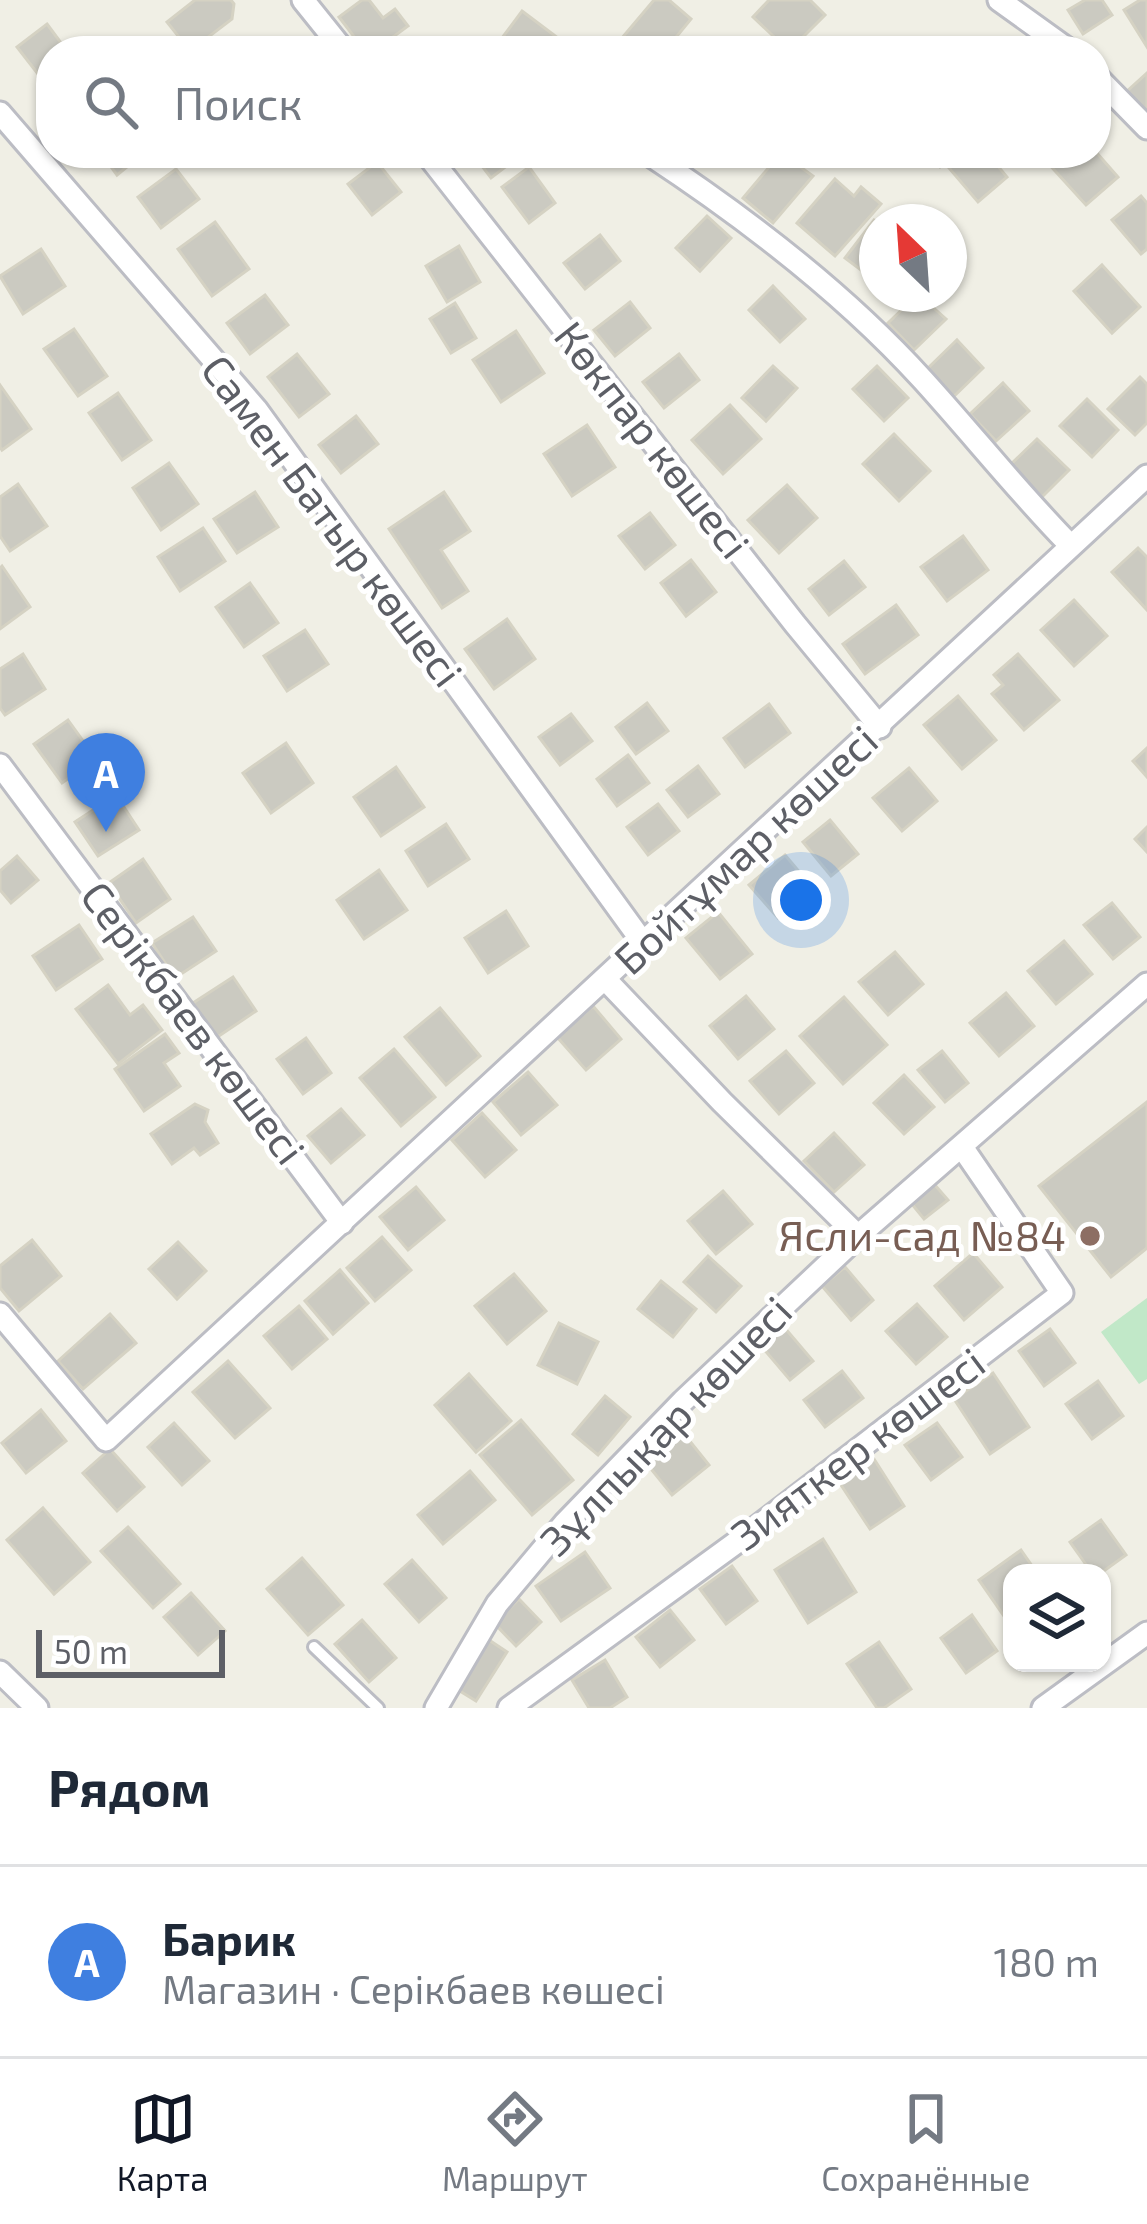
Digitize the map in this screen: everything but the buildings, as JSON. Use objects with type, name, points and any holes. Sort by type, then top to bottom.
[{"type":"street","points":[[303,0],[332,36]]},
{"type":"street","points":[[999,0],[1049,36]]},
{"type":"street","points":[[1111,91],[1147,128]]},
{"type":"street","name":"Самен Батыр көшесі","points":[[0,113],[36,155]]},
{"type":"street","name":"Самен Батыр көшесі","points":[[48,168],[256,409],[644,944]]},
{"type":"street","name":"Көкпар көшесі","points":[[438,168],[880,727]]},
{"type":"street","points":[[670,168],[838,296],[922,378],[1018,492],[1070,545]]},
{"type":"street","name":"Бойтұмар көшесі","points":[[0,1314],[106,1440],[1147,476]]},
{"type":"street","name":"Серікбаев көшесі","points":[[0,765],[342,1222]]},
{"type":"street","points":[[606,980],[858,1236]]},
{"type":"street","name":"Зұлпықар көшесі","points":[[436,1708],[497,1604],[565,1523],[683,1401],[858,1236],[1147,984]]},
{"type":"street","name":"Зияткер көшесі","points":[[508,1708],[748,1534],[1062,1293],[962,1147]]},
{"type":"street","points":[[1043,1708],[1147,1633]]},
{"type":"street","points":[[0,1672],[38,1708]]},
{"type":"lane","points":[[314,1647],[378,1708]]},
{"type":"green space","points":[[1147,1298],[1147,1379],[1139,1384],[1101,1332]]},
{"type":"place","name":"Барик","points":[[106,832]]},
{"type":"place","name":"Ясли-сад №84","points":[[1090,1236]]}]
